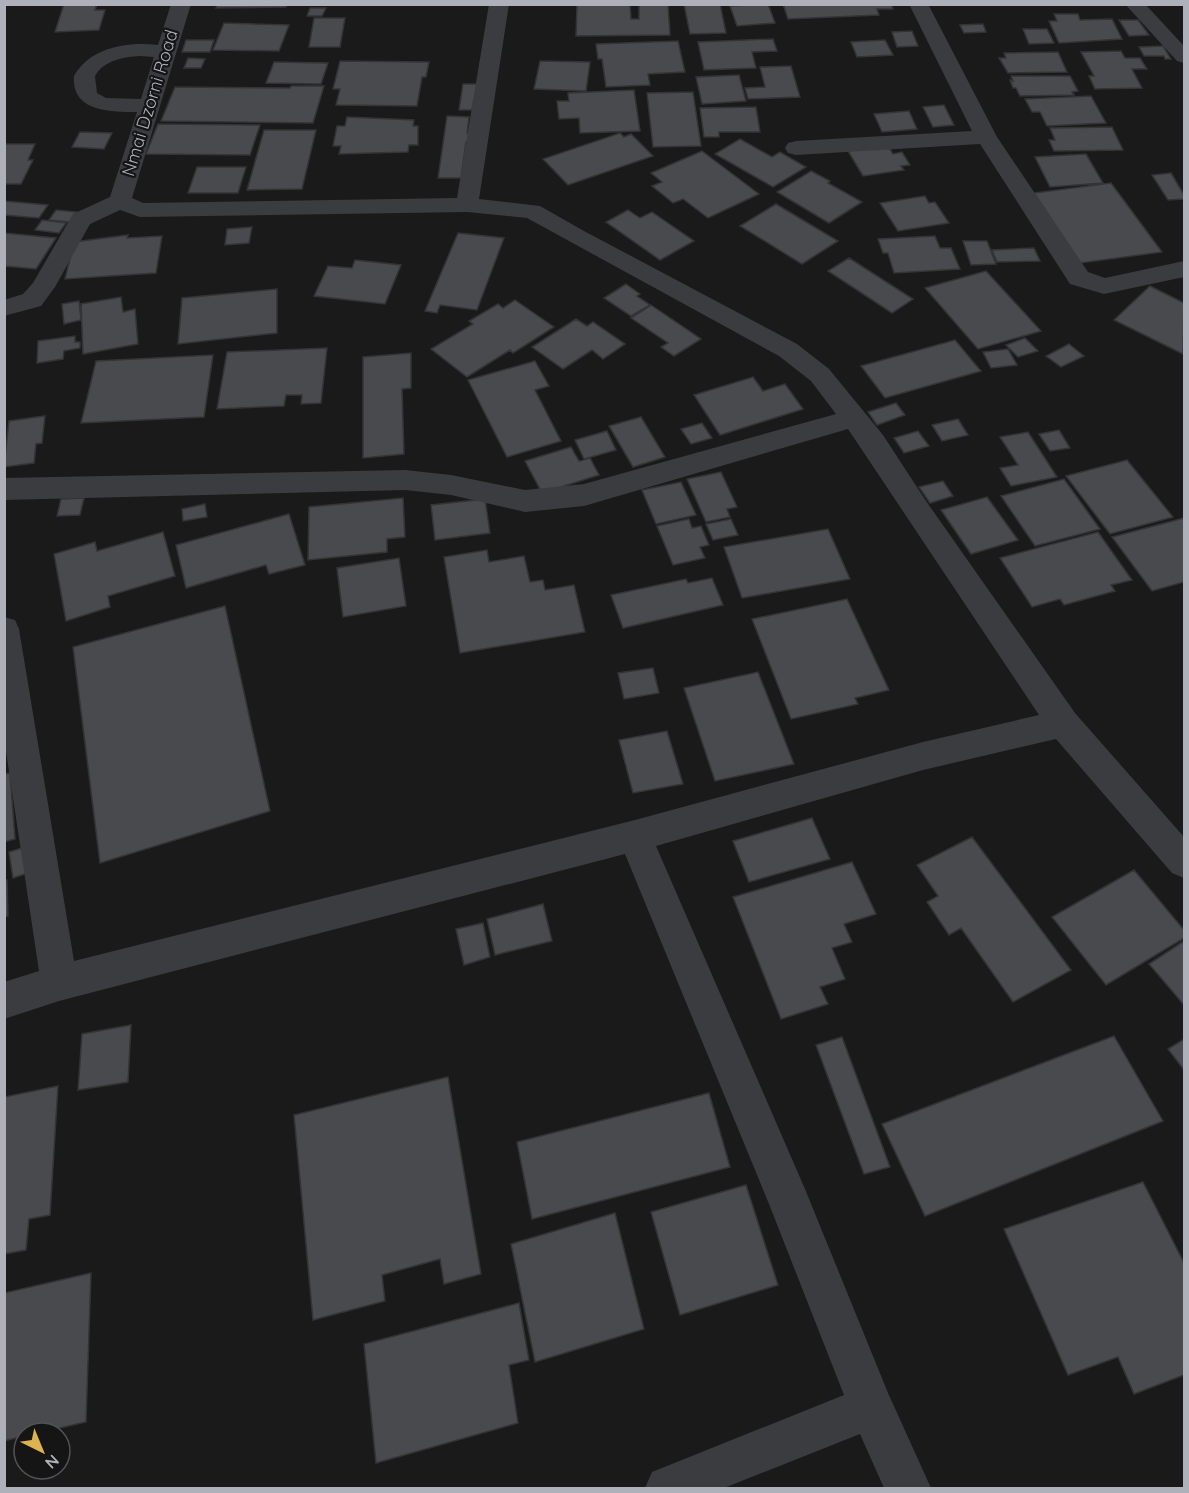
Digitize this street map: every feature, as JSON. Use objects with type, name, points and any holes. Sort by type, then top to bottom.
[{"type":"street","name":"Nmai Dzorni Road","points":[[120,201],[181,4]]},
{"type":"street","points":[[467,205],[500,4]]},
{"type":"street","points":[[918,4],[986,137],[1079,278],[1104,286],[1185,270]]},
{"type":"street","points":[[1134,4],[1185,57]]},
{"type":"street","points":[[149,105],[107,104],[92,100],[83,82],[88,71],[98,60],[138,50],[165,52]]},
{"type":"street","points":[[796,148],[851,143],[986,137]]},
{"type":"street","points":[[4,308],[32,300],[43,286],[81,219],[120,201],[140,210],[467,205],[532,211],[788,350],[820,375],[873,442],[916,509],[1063,723],[1185,862]]},
{"type":"street","points":[[4,489],[405,480],[451,485],[525,501],[584,495],[855,418]]},
{"type":"street","points":[[4,629],[59,983]]},
{"type":"street","points":[[4,1001],[59,983],[635,836],[923,756],[1063,723]]},
{"type":"street","points":[[635,836],[790,1204],[871,1407],[908,1488]]},
{"type":"street","points":[[668,1488],[871,1407]]},
{"type":"building","points":[[64,4],[97,4],[95,10],[105,10],[99,30],[55,32]]},
{"type":"building","points":[[218,4],[287,4],[286,7],[216,8]]},
{"type":"building","points":[[577,4],[630,5],[631,19],[639,19],[639,4],[668,4],[670,35],[576,36]]},
{"type":"building","points":[[684,4],[720,4],[726,33],[690,34]]},
{"type":"building","points":[[768,4],[775,23],[737,26],[730,6]]},
{"type":"building","points":[[783,4],[891,4],[893,9],[877,9],[879,15],[788,19]]},
{"type":"building","points":[[310,8],[326,8],[322,16],[307,16]]},
{"type":"building","points":[[1054,14],[1078,14],[1080,20],[1112,19],[1122,39],[1059,43],[1049,21],[1057,21]]},
{"type":"building","points":[[314,18],[345,18],[340,47],[309,47]]},
{"type":"building","points":[[1119,20],[1138,20],[1149,35],[1129,36]]},
{"type":"building","points":[[224,23],[289,25],[279,51],[213,50]]},
{"type":"building","points":[[983,24],[986,32],[964,33],[960,25]]},
{"type":"building","points":[[1023,29],[1047,29],[1054,43],[1029,44]]},
{"type":"building","points":[[912,31],[918,46],[897,47],[892,32]]},
{"type":"building","points":[[773,39],[777,51],[752,52],[756,68],[704,70],[698,42]]},
{"type":"building","points":[[186,40],[214,40],[210,52],[182,52]]},
{"type":"building","points":[[885,40],[893,55],[857,57],[851,42]]},
{"type":"building","points":[[678,41],[685,72],[648,74],[650,85],[606,87],[602,59],[598,59],[596,44]]},
{"type":"building","points":[[1163,46],[1171,59],[1165,59],[1164,56],[1144,56],[1139,47]]},
{"type":"building","points":[[1121,51],[1125,58],[1140,58],[1147,69],[1132,69],[1142,88],[1095,89],[1089,76],[1094,76],[1081,52]]},
{"type":"building","points":[[1058,52],[1067,72],[1008,73],[999,58],[1006,58],[1004,53]]},
{"type":"building","points":[[188,58],[205,59],[201,68],[184,68]]},
{"type":"building","points":[[340,61],[429,62],[426,77],[422,77],[417,106],[336,105],[340,89],[333,89]]},
{"type":"building","points":[[540,61],[590,62],[586,91],[534,89]]},
{"type":"building","points":[[274,62],[328,63],[321,84],[266,83]]},
{"type":"building","points":[[791,66],[800,97],[748,99],[745,88],[765,87],[760,67]]},
{"type":"building","points":[[739,75],[746,101],[702,104],[696,77]]},
{"type":"building","points":[[1011,76],[1070,76],[1078,91],[1072,92],[1074,95],[1020,96],[1016,88],[1013,88]]},
{"type":"building","points":[[463,84],[477,84],[472,110],[459,110]]},
{"type":"building","points":[[291,86],[324,86],[313,123],[161,121],[175,87],[290,88]]},
{"type":"building","points":[[634,90],[640,131],[580,133],[579,118],[559,119],[557,101],[569,101],[568,93]]},
{"type":"building","points":[[693,92],[701,146],[653,147],[647,93]]},
{"type":"building","points":[[1091,96],[1106,123],[1047,126],[1040,112],[1032,112],[1025,99]]},
{"type":"building","points":[[944,105],[954,125],[933,127],[923,107]]},
{"type":"building","points":[[756,107],[760,132],[719,132],[719,137],[704,137],[700,108]]},
{"type":"building","points":[[909,111],[917,129],[882,132],[874,114]]},
{"type":"building","points":[[447,116],[469,117],[467,133],[477,133],[475,142],[466,142],[461,178],[438,178]]},
{"type":"building","points":[[347,117],[414,120],[413,126],[418,126],[418,145],[409,145],[408,152],[339,154],[341,146],[333,146],[337,126],[345,126]]},
{"type":"building","points":[[158,124],[260,125],[250,155],[146,154]]},
{"type":"building","points":[[1112,127],[1123,150],[1054,151],[1049,140],[1055,140],[1050,128]]},
{"type":"building","points":[[264,130],[316,130],[302,189],[247,190]]},
{"type":"building","points":[[80,132],[112,133],[104,149],[72,147]]},
{"type":"building","points":[[620,133],[624,137],[631,134],[653,156],[568,185],[543,159]]},
{"type":"building","points":[[740,139],[772,157],[780,152],[806,167],[773,187],[715,154]]},
{"type":"building","points":[[4,144],[35,144],[28,160],[33,160],[21,184],[4,184]]},
{"type":"building","points":[[888,146],[893,154],[902,152],[910,165],[901,166],[904,170],[863,176],[848,151]]},
{"type":"building","points":[[702,151],[759,194],[708,218],[683,199],[673,203],[652,186],[662,182],[651,173]]},
{"type":"building","points":[[1086,154],[1103,183],[1050,187],[1035,157]]},
{"type":"building","points":[[197,167],[246,167],[238,193],[188,193]]},
{"type":"building","points":[[811,171],[862,202],[829,223],[777,192]]},
{"type":"building","points":[[1171,173],[1184,199],[1168,200],[1152,175]]},
{"type":"building","points":[[1111,183],[1162,252],[1080,263],[1034,193]]},
{"type":"building","points":[[925,196],[929,203],[935,202],[949,223],[898,231],[880,203]]},
{"type":"building","points":[[4,201],[48,205],[39,218],[4,215]]},
{"type":"building","points":[[776,204],[838,241],[802,264],[740,226]]},
{"type":"building","points":[[56,210],[77,212],[70,222],[49,220]]},
{"type":"building","points":[[628,210],[640,218],[652,212],[694,241],[660,260],[606,222]]},
{"type":"building","points":[[42,220],[66,223],[59,233],[35,230]]},
{"type":"building","points":[[252,227],[249,243],[225,245],[227,229]]},
{"type":"building","points":[[4,233],[56,238],[36,269],[4,266]]},
{"type":"building","points":[[458,233],[504,238],[477,310],[440,305],[437,313],[425,311]]},
{"type":"building","points":[[128,235],[127,238],[162,236],[156,273],[65,279],[74,242]]},
{"type":"building","points":[[935,236],[940,248],[951,248],[960,269],[894,273],[888,253],[883,253],[878,239]]},
{"type":"building","points":[[963,241],[987,241],[996,264],[971,265]]},
{"type":"building","points":[[1034,248],[1040,261],[997,262],[992,250]]},
{"type":"building","points":[[849,258],[913,299],[892,313],[828,271]]},
{"type":"building","points":[[355,260],[401,265],[385,304],[314,296],[328,266],[352,268]]},
{"type":"building","points":[[986,271],[1041,331],[978,349],[925,288]]},
{"type":"building","points":[[626,284],[650,305],[631,316],[604,298]]},
{"type":"building","points":[[1150,286],[1184,303],[1183,354],[1114,320]]},
{"type":"building","points":[[277,289],[277,333],[178,344],[182,298]]},
{"type":"building","points":[[121,297],[123,312],[135,309],[138,344],[83,354],[81,304]]},
{"type":"building","points":[[515,300],[554,327],[513,353],[510,350],[467,377],[431,349],[473,324],[469,321],[498,304],[503,308]]},
{"type":"building","points":[[79,301],[81,320],[64,324],[62,304]]},
{"type":"building","points":[[651,305],[701,339],[674,356],[661,347],[668,343],[631,318]]},
{"type":"building","points":[[576,319],[587,326],[593,322],[625,344],[603,359],[592,350],[563,369],[532,347]]},
{"type":"building","points":[[75,336],[75,342],[80,342],[80,348],[64,351],[63,359],[37,363],[38,341]]},
{"type":"building","points":[[1025,338],[1038,351],[1018,357],[1006,345]]},
{"type":"building","points":[[955,340],[981,371],[885,398],[861,366]]},
{"type":"building","points":[[1069,344],[1084,356],[1061,367],[1046,356]]},
{"type":"building","points":[[327,348],[321,403],[301,404],[302,395],[286,395],[284,406],[217,409],[227,352]]},
{"type":"building","points":[[1008,349],[1017,365],[991,368],[983,352]]},
{"type":"building","points":[[411,353],[411,388],[402,389],[404,454],[363,458],[363,357]]},
{"type":"building","points":[[213,355],[204,417],[81,423],[96,361]]},
{"type":"building","points":[[535,361],[549,386],[535,390],[561,441],[507,457],[468,380]]},
{"type":"building","points":[[753,377],[763,391],[785,384],[803,409],[720,435],[694,395]]},
{"type":"building","points":[[896,403],[905,415],[877,425],[868,412]]},
{"type":"building","points":[[45,416],[42,443],[36,444],[34,463],[4,467],[9,421]]},
{"type":"building","points":[[641,417],[665,457],[633,467],[609,426]]},
{"type":"building","points":[[958,419],[968,435],[942,441],[932,425]]},
{"type":"building","points":[[702,423],[712,438],[691,444],[681,429]]},
{"type":"building","points":[[1059,430],[1070,448],[1050,451],[1039,434]]},
{"type":"building","points":[[607,431],[616,450],[584,459],[575,440]]},
{"type":"building","points":[[918,431],[929,446],[904,453],[894,438]]},
{"type":"building","points":[[1028,432],[1057,477],[1011,486],[1000,468],[1018,465],[1000,437]]},
{"type":"building","points":[[571,447],[579,461],[590,458],[599,475],[542,493],[525,461]]},
{"type":"building","points":[[1127,460],[1173,517],[1110,534],[1066,476]]},
{"type":"building","points":[[721,472],[737,507],[727,509],[730,517],[706,522],[687,479]]},
{"type":"building","points":[[1064,479],[1100,529],[1035,546],[1001,496]]},
{"type":"building","points":[[943,481],[953,496],[930,503],[919,487]]},
{"type":"building","points":[[681,482],[696,515],[656,524],[642,490]]},
{"type":"building","points":[[987,497],[1018,540],[971,554],[941,510]]},
{"type":"building","points":[[84,498],[80,515],[57,516],[61,499]]},
{"type":"building","points":[[403,498],[405,537],[387,539],[387,552],[308,560],[309,507]]},
{"type":"building","points":[[485,499],[490,533],[435,540],[431,505]]},
{"type":"building","points":[[205,504],[207,517],[183,521],[182,509]]},
{"type":"building","points":[[289,514],[305,565],[269,574],[266,565],[186,588],[176,545]]},
{"type":"building","points":[[1184,518],[1184,582],[1152,591],[1112,537]]},
{"type":"building","points":[[689,519],[692,528],[701,526],[709,545],[700,547],[705,558],[673,565],[657,526]]},
{"type":"building","points":[[731,519],[738,535],[713,540],[706,524]]},
{"type":"building","points":[[828,529],[850,579],[742,598],[724,547]]},
{"type":"building","points":[[163,532],[175,576],[108,596],[110,607],[66,621],[54,554],[95,542],[97,551]]},
{"type":"building","points":[[1098,532],[1132,580],[1111,585],[1115,591],[1064,605],[1060,599],[1032,607],[1000,558]]},
{"type":"building","points":[[487,550],[489,562],[524,556],[530,582],[543,580],[545,590],[574,585],[585,632],[460,653],[444,557]]},
{"type":"building","points":[[399,558],[406,606],[343,617],[337,568]]},
{"type":"building","points":[[712,578],[723,605],[623,628],[611,595],[686,579],[688,583]]},
{"type":"building","points":[[847,599],[889,690],[855,698],[858,704],[791,719],[752,619]]},
{"type":"building","points":[[225,606],[270,811],[100,863],[73,647]]},
{"type":"building","points":[[653,668],[659,693],[624,699],[618,673]]},
{"type":"building","points":[[758,672],[794,764],[715,781],[684,688]]},
{"type":"building","points":[[667,731],[683,784],[633,793],[619,740]]},
{"type":"building","points":[[10,773],[15,839],[4,842],[4,774]]},
{"type":"building","points":[[812,818],[830,859],[749,882],[733,841]]},
{"type":"building","points":[[972,837],[1071,970],[1013,1002],[961,928],[949,935],[927,902],[938,896],[917,865]]},
{"type":"building","points":[[31,845],[34,871],[13,878],[9,852]]},
{"type":"building","points":[[852,862],[876,914],[844,924],[852,942],[832,948],[845,979],[820,987],[828,1004],[781,1019],[733,897]]},
{"type":"building","points":[[1134,870],[1184,930],[1184,938],[1106,985],[1052,917]]},
{"type":"building","points":[[7,880],[8,916],[4,917],[4,881]]},
{"type":"building","points":[[543,904],[552,941],[495,955],[487,919]]},
{"type":"building","points":[[483,923],[490,957],[464,965],[456,929]]},
{"type":"building","points":[[1184,941],[1184,1005],[1149,964]]},
{"type":"building","points":[[131,1025],[128,1082],[78,1090],[82,1034]]},
{"type":"building","points":[[1114,1036],[1163,1121],[925,1216],[882,1124]]},
{"type":"building","points":[[842,1037],[890,1167],[864,1174],[816,1045]]},
{"type":"building","points":[[1184,1039],[1184,1070],[1168,1049]]},
{"type":"building","points":[[448,1077],[481,1274],[444,1284],[440,1259],[382,1275],[385,1301],[313,1320],[294,1115]]},
{"type":"building","points":[[58,1086],[50,1215],[29,1219],[26,1250],[4,1254],[4,1097]]},
{"type":"building","points":[[709,1093],[730,1167],[532,1219],[517,1142]]},
{"type":"building","points":[[1143,1182],[1184,1263],[1184,1375],[1134,1394],[1118,1357],[1068,1375],[1004,1229]]},
{"type":"building","points":[[746,1185],[778,1285],[680,1315],[651,1212]]},
{"type":"building","points":[[615,1213],[644,1329],[535,1362],[511,1244]]},
{"type":"building","points":[[91,1273],[86,1422],[72,1425],[72,1421],[12,1421],[12,1439],[4,1441],[4,1293]]},
{"type":"building","points":[[519,1303],[529,1360],[509,1365],[518,1423],[376,1463],[364,1344]]}]
